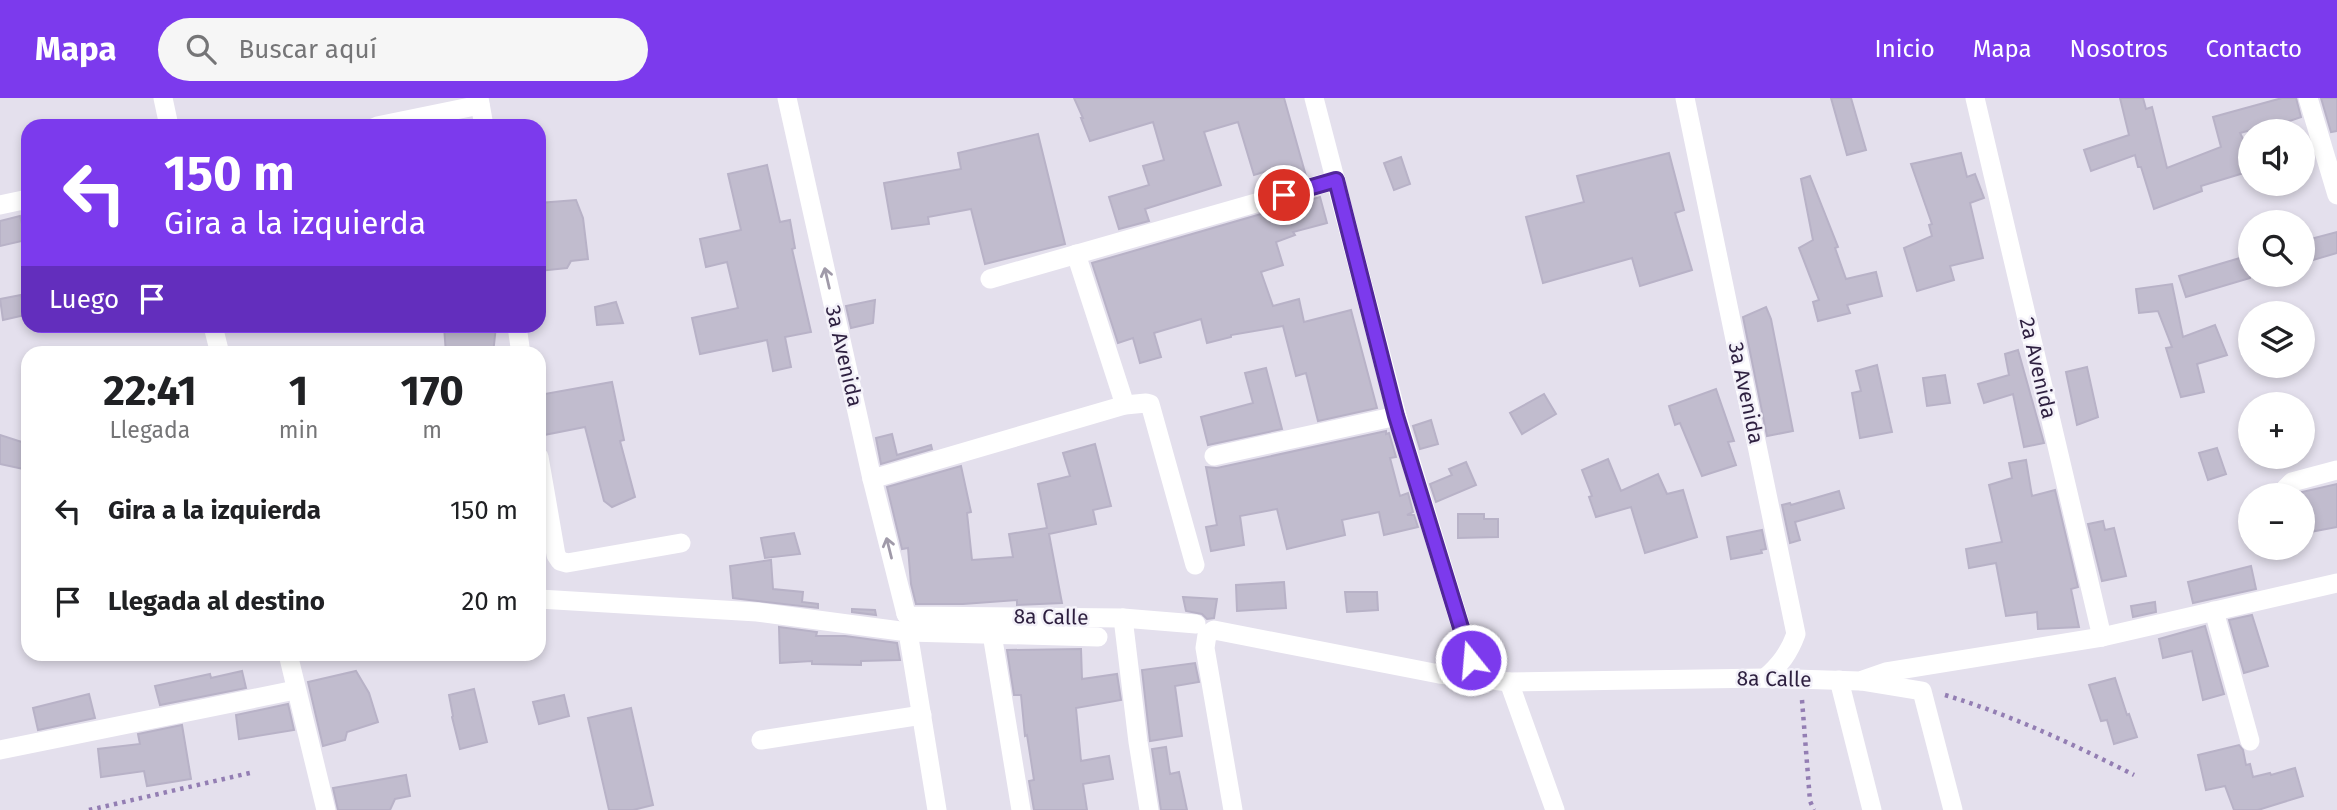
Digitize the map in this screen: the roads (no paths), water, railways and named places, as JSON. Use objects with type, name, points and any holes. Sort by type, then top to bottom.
[{"type":"street","points":[[163,98],[168,119]]},
{"type":"street","name":"3a Avenida","points":[[786,98],[872,479],[922,715],[937,810]]},
{"type":"street","points":[[1314,98],[1396,416],[1471,660],[1468,666],[1440,674]]},
{"type":"street","name":"3a Avenida","points":[[1685,98],[1796,634],[1782,663],[1765,678]]},
{"type":"street","name":"2a Avenida","points":[[1975,98],[2102,637]]},
{"type":"street","points":[[2308,98],[2337,195]]},
{"type":"street","points":[[406,119],[480,101],[483,119]]},
{"type":"street","points":[[990,279],[1336,180]]},
{"type":"street","points":[[0,205],[21,200]]},
{"type":"street","points":[[1076,254],[1125,405]]},
{"type":"street","points":[[872,479],[1125,405],[1150,404],[1195,565]]},
{"type":"street","points":[[1214,456],[1396,416]]},
{"type":"street","points":[[2291,483],[2337,470]]},
{"type":"street","points":[[546,497],[556,555],[560,561],[567,563],[681,543]]},
{"type":"street","name":"8a Calle","points":[[901,625],[911,616],[1123,618],[1214,630],[1440,674],[1509,682],[1765,678],[1860,681],[1886,672],[2102,637],[2337,583]]},
{"type":"street","points":[[546,599],[757,612],[992,634],[1098,638]]},
{"type":"street","points":[[2214,611],[2250,741]]},
{"type":"street","points":[[1123,618],[1149,810]]},
{"type":"street","points":[[1201,630],[1233,810]]},
{"type":"street","points":[[992,634],[1021,810]]},
{"type":"street","points":[[289,661],[326,810]]},
{"type":"street","points":[[1839,680],[1872,810]]},
{"type":"street","points":[[1860,681],[1922,691],[1953,810]]},
{"type":"street","points":[[1509,682],[1555,810]]},
{"type":"street","points":[[0,750],[295,690]]},
{"type":"street","points":[[761,740],[922,715]]}]
